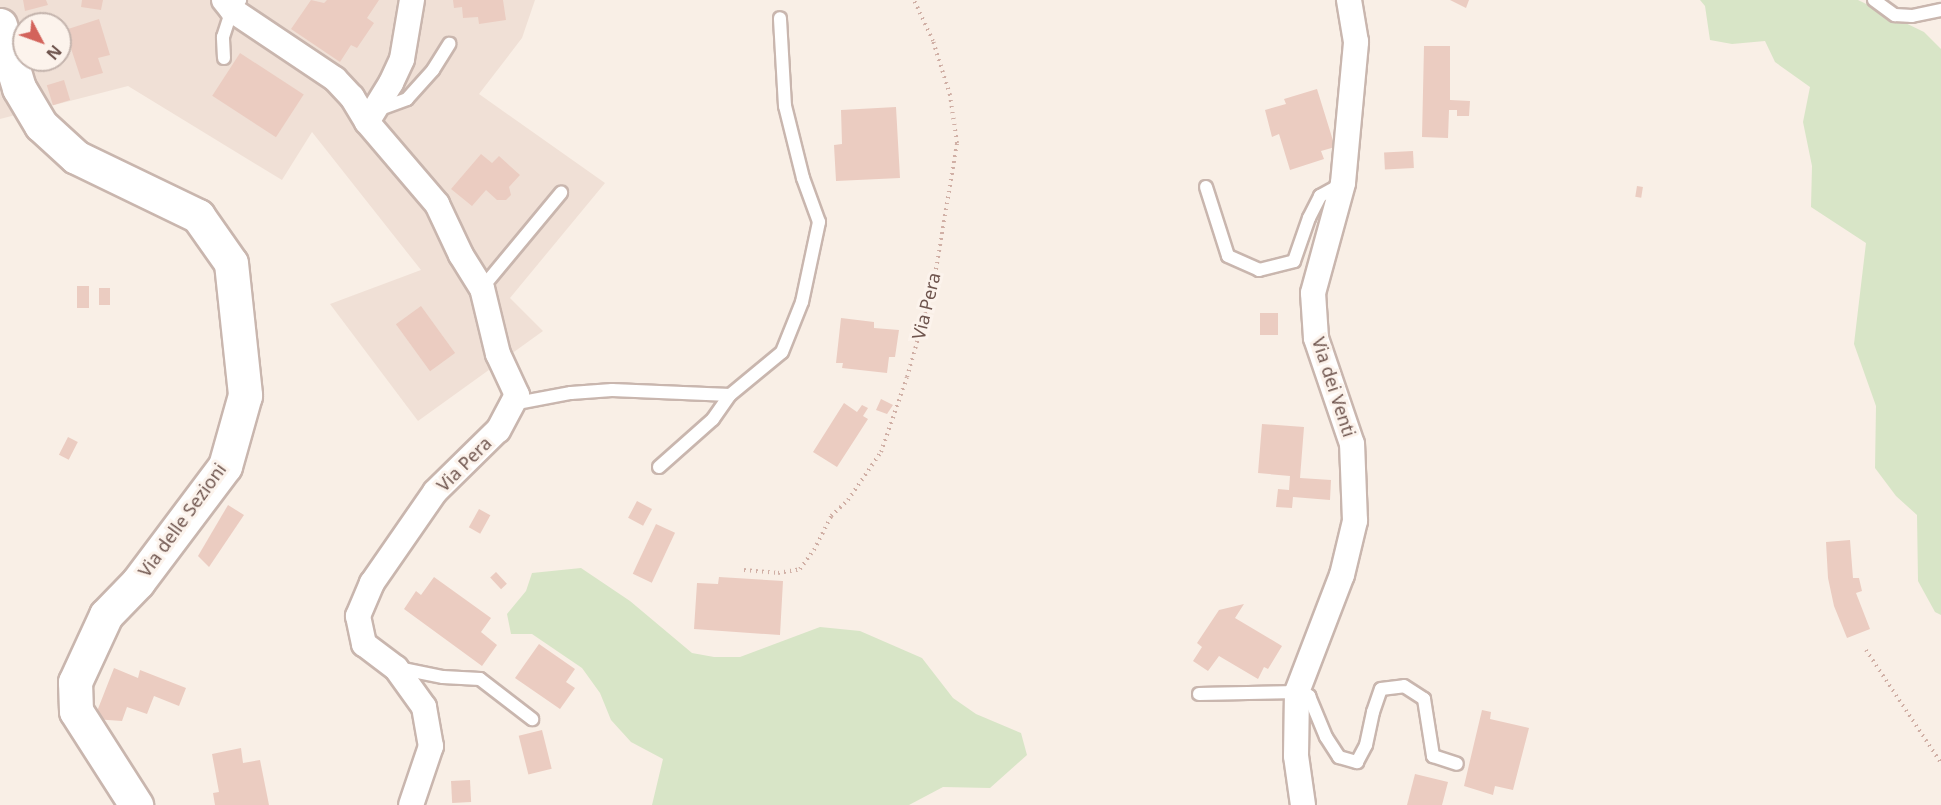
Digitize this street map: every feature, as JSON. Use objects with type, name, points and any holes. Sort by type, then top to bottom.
[{"type":"street","points":[[370,116],[402,59],[412,0]]},
{"type":"street","name":"Via dei Venti","points":[[1304,805],[1296,756],[1298,692],[1342,575],[1355,521],[1352,444],[1316,338],[1313,293],[1343,183],[1356,42],[1349,0]]},
{"type":"street","points":[[232,3],[335,80],[370,116],[437,204],[461,255],[482,288],[498,354],[517,395],[512,404]]},
{"type":"street","name":"Via delle Sezioni","points":[[0,25],[19,88],[41,125],[76,157],[198,216],[231,263],[245,395],[225,465],[138,582],[106,615],[75,682],[76,711],[136,805]]},
{"type":"street","name":"Via Pera","points":[[411,805],[431,746],[424,707],[396,668],[364,644],[358,616],[372,583],[435,492],[498,430],[512,404]]},
{"type":"lane","points":[[1874,0],[1895,15],[1912,16],[1941,10]]},
{"type":"lane","points":[[224,58],[223,37],[232,3]]},
{"type":"lane","points":[[659,467],[713,419],[730,395],[782,352],[802,302],[819,222],[803,178],[785,106],[780,18]]},
{"type":"lane","points":[[370,116],[407,99],[433,70],[449,44]]},
{"type":"lane","points":[[1206,187],[1228,256],[1259,270],[1294,261],[1309,218],[1320,196],[1343,183]]},
{"type":"lane","points":[[482,288],[561,193]]},
{"type":"lane","points":[[512,404],[571,393],[612,390],[730,395]]},
{"type":"lane","points":[[396,668],[443,677],[480,679],[532,719]]},
{"type":"lane","points":[[1199,694],[1298,692],[1309,696],[1326,737],[1339,757],[1357,762],[1366,745],[1381,689],[1404,686],[1424,699],[1433,756],[1457,764]]},
{"type":"path","name":"Via Pera","points":[[744,570],[778,573],[800,569],[814,550],[831,516],[848,500],[881,452],[908,377],[933,287],[957,143],[950,95],[933,41],[914,0]]},
{"type":"path","points":[[1866,650],[1941,763]]},
{"type":"shaded area","points":[[0,0],[535,0],[522,38],[479,94],[605,183],[510,298],[543,331],[418,421],[330,304],[421,270],[312,132],[282,180],[128,86],[0,119]]},
{"type":"green space","points":[[1700,0],[1858,0],[1924,32],[1941,49],[1941,615],[1935,612],[1918,581],[1917,515],[1896,496],[1875,468],[1876,406],[1854,344],[1866,243],[1811,207],[1812,166],[1803,122],[1810,87],[1775,62],[1765,41],[1732,44],[1710,40],[1705,6]]},
{"type":"green space","points":[[581,568],[630,601],[692,653],[714,657],[740,657],[820,627],[860,631],[922,658],[953,698],[976,714],[1021,733],[1027,755],[990,788],[943,787],[909,805],[652,805],[663,759],[631,742],[611,720],[600,693],[582,668],[532,634],[511,634],[507,614],[526,591],[532,573]]},
{"type":"building","points":[[23,0],[46,0],[48,5],[25,11]]},
{"type":"building","points":[[82,0],[103,0],[101,10],[81,7]]},
{"type":"building","points":[[311,0],[324,3],[327,0],[379,0],[367,18],[374,23],[357,48],[351,45],[340,62],[291,29]]},
{"type":"building","points":[[453,0],[503,0],[506,20],[479,24],[478,17],[463,18],[462,7],[454,8]]},
{"type":"building","points":[[1450,0],[1469,0],[1466,8]]},
{"type":"building","points":[[99,19],[110,55],[98,58],[103,73],[81,79],[72,51],[72,28]]},
{"type":"building","points":[[1424,46],[1450,46],[1450,100],[1470,101],[1469,116],[1457,116],[1457,110],[1449,110],[1448,138],[1422,137]]},
{"type":"building","points":[[240,53],[304,94],[276,137],[212,96]]},
{"type":"building","points":[[64,80],[70,100],[53,105],[47,85]]},
{"type":"building","points":[[1317,89],[1335,147],[1321,151],[1324,159],[1290,170],[1279,134],[1272,137],[1265,110],[1286,104],[1284,99]]},
{"type":"building","points":[[896,107],[900,178],[836,181],[834,145],[842,144],[841,110]]},
{"type":"building","points":[[1413,151],[1414,168],[1385,169],[1384,153]]},
{"type":"building","points":[[481,154],[492,163],[499,156],[520,175],[509,187],[511,195],[506,200],[497,200],[486,190],[472,206],[451,189]]},
{"type":"building","points":[[1637,186],[1643,187],[1641,198],[1635,197]]},
{"type":"building","points":[[77,286],[89,286],[89,308],[77,308]]},
{"type":"building","points":[[99,288],[110,288],[110,305],[99,305]]},
{"type":"building","points":[[421,306],[455,353],[430,371],[396,324]]},
{"type":"building","points":[[1260,313],[1278,313],[1278,335],[1260,335]]},
{"type":"building","points":[[841,318],[874,322],[874,328],[899,330],[895,357],[889,357],[887,373],[842,368],[843,363],[836,363]]},
{"type":"building","points":[[881,399],[893,405],[887,414],[876,410]]},
{"type":"building","points":[[844,403],[857,412],[862,405],[868,408],[863,416],[868,419],[837,467],[813,452]]},
{"type":"building","points":[[1262,424],[1304,427],[1300,478],[1331,480],[1330,500],[1293,497],[1292,508],[1276,507],[1278,489],[1289,490],[1290,476],[1258,473]]},
{"type":"building","points":[[68,437],[78,442],[69,460],[59,455]]},
{"type":"building","points":[[637,501],[652,509],[643,526],[628,518]]},
{"type":"building","points":[[228,505],[244,515],[209,567],[198,556]]},
{"type":"building","points":[[479,509],[490,515],[480,534],[469,527]]},
{"type":"building","points":[[656,524],[675,533],[652,583],[633,574]]},
{"type":"building","points":[[1850,540],[1853,578],[1859,578],[1862,591],[1856,593],[1870,629],[1847,638],[1834,606],[1828,578],[1826,542]]},
{"type":"building","points":[[496,572],[507,584],[501,589],[490,577]]},
{"type":"building","points":[[434,577],[491,618],[481,632],[497,645],[482,666],[404,609],[416,591],[421,595]]},
{"type":"building","points":[[719,577],[783,581],[780,635],[694,629],[697,583],[718,584]]},
{"type":"building","points":[[1244,604],[1235,618],[1282,646],[1268,669],[1264,667],[1258,679],[1219,656],[1208,671],[1193,661],[1202,647],[1197,643],[1219,610]]},
{"type":"building","points":[[539,644],[575,669],[566,682],[575,688],[560,709],[515,678]]},
{"type":"building","points":[[114,668],[138,678],[140,670],[186,688],[179,706],[154,696],[147,714],[127,707],[122,721],[94,719]]},
{"type":"building","points":[[1482,710],[1491,712],[1490,719],[1529,728],[1513,790],[1495,786],[1493,795],[1464,786]]},
{"type":"building","points":[[542,730],[552,769],[528,775],[519,736]]},
{"type":"building","points":[[241,748],[243,763],[260,760],[269,805],[215,805],[213,793],[219,792],[212,754]]},
{"type":"building","points":[[1415,774],[1448,782],[1442,805],[1407,805]]},
{"type":"building","points":[[470,780],[471,802],[452,803],[451,781]]}]
